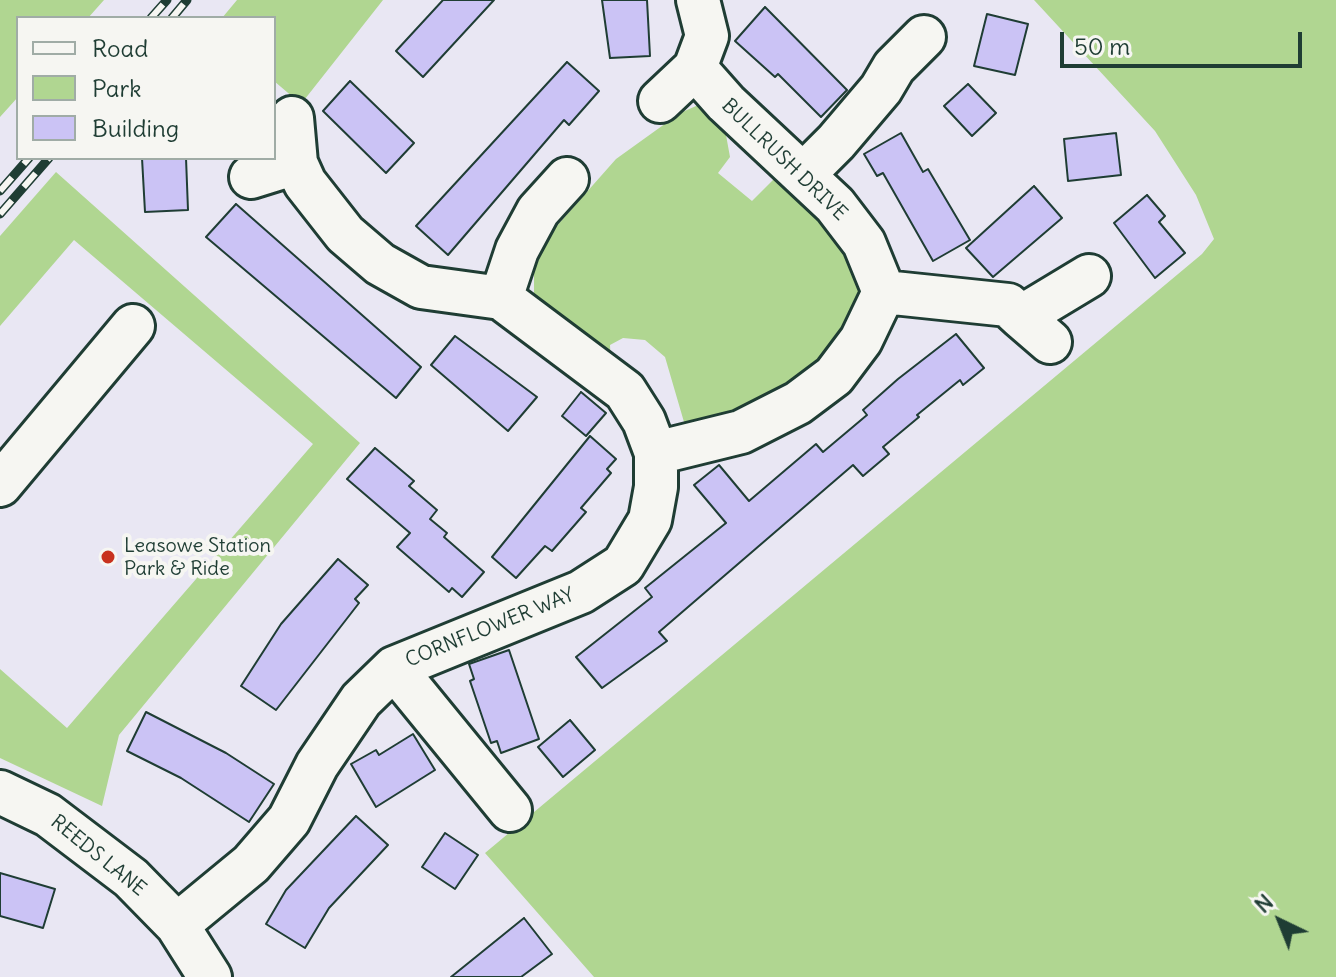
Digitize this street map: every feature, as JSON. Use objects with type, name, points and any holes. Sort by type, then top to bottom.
[{"type":"street","points":[[660,101],[695,68],[707,36],[698,0]]},
{"type":"street","points":[[804,174],[836,142],[881,89],[894,67],[924,37]]},
{"type":"street","name":"BULLRUSH DRIVE","points":[[695,68],[726,103],[835,205],[864,243],[884,292]]},
{"type":"street","name":"CORNFLOWER WAY","points":[[177,925],[251,864],[289,820],[317,765],[361,700],[394,668],[581,592],[623,565],[650,520],[656,453],[644,421],[625,391],[501,298],[421,287],[380,264],[345,234],[305,183],[296,163],[292,118]]},
{"type":"street","points":[[251,177],[296,163]]},
{"type":"street","points":[[501,298],[517,250],[538,211],[567,179]]},
{"type":"street","points":[[656,453],[741,432],[798,403],[834,376],[861,340],[884,292],[1008,305],[1036,329],[1089,276]]},
{"type":"street","points":[[0,485],[133,326]]},
{"type":"street","points":[[394,668],[510,810]]},
{"type":"street","name":"REEDS LANE","points":[[0,792],[48,815],[131,878],[177,925],[210,977]]},
{"type":"green space","points":[[0,0],[104,0],[90,16],[16,16],[16,99],[0,117]]},
{"type":"green space","points":[[237,0],[383,0],[301,104],[276,83],[276,16],[224,16]]},
{"type":"green space","points":[[1034,0],[1336,0],[1336,977],[594,977],[485,853],[1202,254],[1214,239],[1196,195],[1155,131]]},
{"type":"green space","points":[[703,103],[722,113],[730,157],[718,173],[752,201],[781,172],[860,252],[866,302],[827,361],[748,409],[684,422],[665,357],[645,340],[623,338],[610,345],[611,363],[534,303],[534,270],[547,237],[616,159],[680,113]]},
{"type":"green space","points":[[56,172],[360,443],[119,735],[102,806],[0,758],[0,669],[67,728],[313,444],[74,240],[0,326],[0,236]]},
{"type":"building","points":[[443,0],[494,0],[423,77],[396,51]]},
{"type":"building","points":[[602,0],[647,0],[650,56],[610,58]]},
{"type":"building","points":[[765,7],[847,90],[821,117],[778,74],[775,77],[735,41]]},
{"type":"building","points":[[987,14],[1028,24],[1015,75],[974,66]]},
{"type":"building","points":[[567,62],[599,91],[569,125],[564,120],[448,255],[416,226]]},
{"type":"building","points":[[350,81],[414,143],[386,173],[323,111]]},
{"type":"building","points":[[968,84],[996,113],[972,136],[944,106]]},
{"type":"building","points":[[901,133],[923,172],[928,169],[970,240],[933,261],[883,173],[877,176],[864,154]]},
{"type":"building","points":[[1116,133],[1121,175],[1068,181],[1064,139]]},
{"type":"building","points":[[142,160],[186,160],[188,210],[145,212]]},
{"type":"building","points":[[1034,186],[1062,218],[993,277],[966,248]]},
{"type":"building","points":[[1147,195],[1165,216],[1159,222],[1185,253],[1155,278],[1114,223]]},
{"type":"building","points":[[236,204],[421,367],[396,398],[206,237]]},
{"type":"building","points":[[956,334],[984,368],[963,385],[960,380],[917,415],[919,417],[883,447],[889,454],[863,476],[853,465],[659,632],[667,641],[602,688],[576,657],[652,597],[645,588],[726,523],[694,485],[719,465],[749,501],[816,444],[823,452],[867,415],[863,410]]},
{"type":"building","points":[[455,336],[537,397],[508,431],[431,365]]},
{"type":"building","points":[[581,392],[606,413],[586,436],[562,416]]},
{"type":"building","points":[[590,436],[616,459],[607,469],[611,473],[581,508],[586,512],[552,551],[545,546],[516,578],[492,557]]},
{"type":"building","points":[[375,448],[414,481],[409,486],[437,510],[430,519],[447,533],[444,537],[484,572],[462,597],[452,588],[449,592],[397,547],[410,533],[347,479]]},
{"type":"building","points":[[338,559],[368,585],[355,599],[359,603],[276,710],[241,686],[281,624]]},
{"type":"building","points":[[509,650],[539,739],[501,753],[497,741],[491,743],[470,681],[474,679],[469,664]]},
{"type":"building","points":[[146,712],[226,753],[274,784],[249,822],[181,778],[127,751]]},
{"type":"building","points":[[570,720],[595,750],[563,777],[538,747]]},
{"type":"building","points":[[413,734],[435,770],[376,807],[351,764],[376,750],[379,755]]},
{"type":"building","points":[[356,816],[388,845],[329,908],[305,948],[266,924],[286,890]]},
{"type":"building","points":[[445,833],[478,855],[455,889],[422,867]]},
{"type":"building","points":[[0,873],[55,889],[43,928],[0,916]]},
{"type":"building","points":[[524,918],[552,954],[521,977],[451,977]]},
{"type":"railway","points":[[153,16],[167,0]]},
{"type":"railway","points":[[174,16],[187,0]]},
{"type":"railway","points":[[0,191],[27,160]]},
{"type":"railway","points":[[0,214],[47,160]]},
{"type":"place","name":"Leasowe Station Park & Ride","points":[[108,557]]}]
